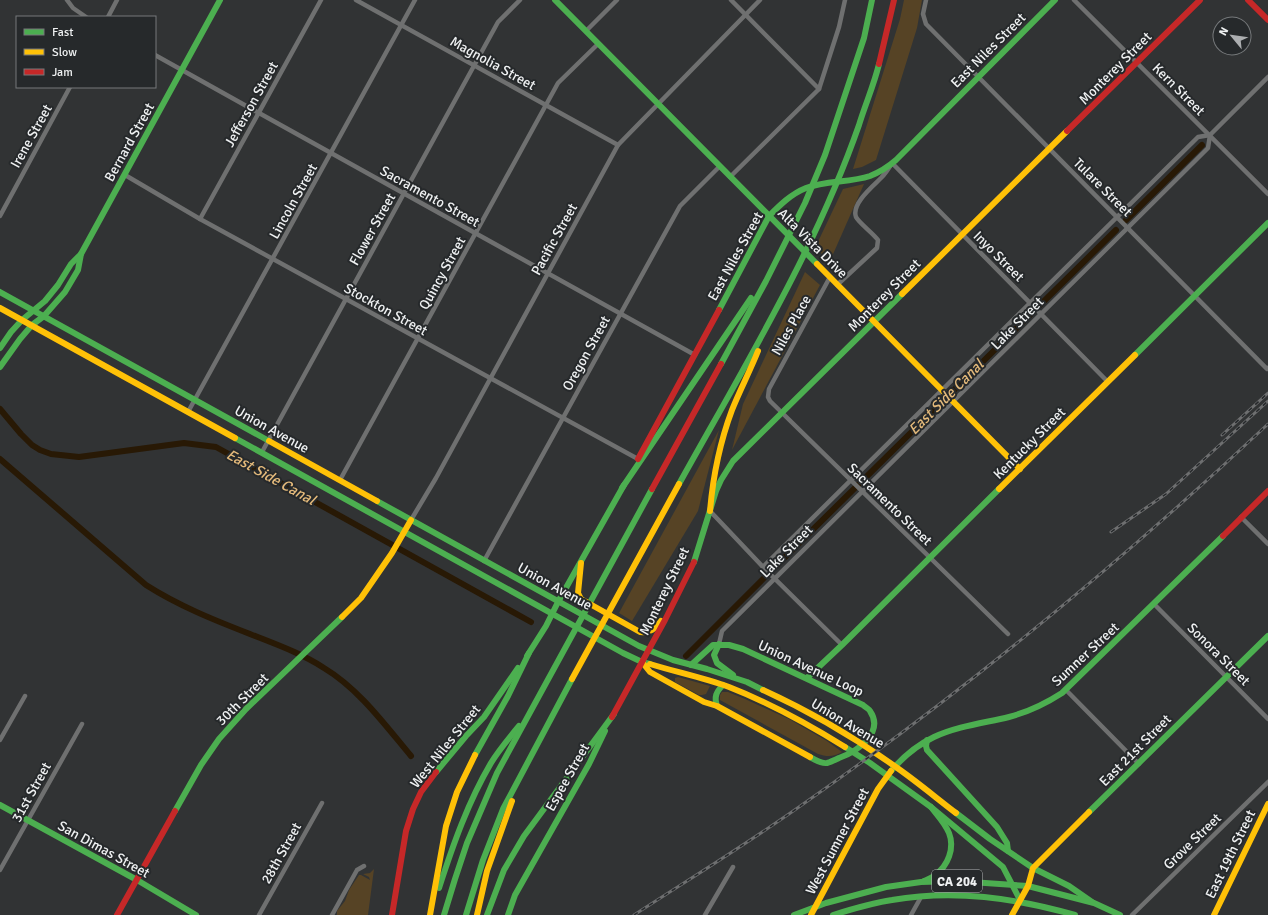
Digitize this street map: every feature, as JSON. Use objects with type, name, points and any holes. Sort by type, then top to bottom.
[{"type":"main road","name":"Bernard Street","points":[[0,367],[16,343],[32,325],[44,316],[65,292],[78,270],[82,254],[220,0]]},
{"type":"main road","name":"Alta Vista Drive","points":[[555,0],[1020,469]]},
{"type":"main road","points":[[444,915],[471,831],[497,773],[766,281],[805,203],[825,155],[852,76],[864,38],[872,0]]},
{"type":"main road","points":[[466,915],[483,860],[503,809],[590,646],[612,609],[776,309],[831,197],[846,161],[877,71],[894,0]]},
{"type":"main road","name":"East Niles Street","points":[[555,608],[695,355],[769,216],[782,203],[803,190],[819,184],[857,180],[878,173],[892,163],[1055,0]]},
{"type":"main road","name":"Monterey Street","points":[[648,651],[694,562],[716,491],[727,470],[738,456],[1200,0]]},
{"type":"main road","points":[[1248,0],[1268,20]]},
{"type":"main road","name":"Kentucky Street","points":[[806,678],[842,645],[1268,223]]},
{"type":"main road","name":"Bernard Street","points":[[0,348],[22,320],[45,301],[71,264],[82,254]]},
{"type":"main road","points":[[622,488],[757,290],[766,281]]},
{"type":"main road","name":"Union Avenue","points":[[0,292],[484,561],[623,653],[642,662],[723,685],[781,710],[830,738],[870,762],[931,807],[1003,868],[1020,900]]},
{"type":"main road","name":"Union Avenue","points":[[0,308],[404,531],[555,608],[648,651],[747,682],[794,704],[841,730],[894,765],[978,830],[1008,851],[1094,903]]},
{"type":"main road","points":[[710,511],[711,488],[723,436],[732,410],[776,309]]},
{"type":"main road","name":"Sumner Street","points":[[885,778],[902,758],[927,740],[959,728],[1032,710],[1049,702],[1066,690],[1268,491]]},
{"type":"main road","name":"30th Street","points":[[117,915],[201,766],[214,746],[230,725],[361,598],[392,554],[411,520]]},
{"type":"main road","points":[[581,561],[578,593],[581,598],[640,632],[646,633],[652,631],[657,627],[671,608]]},
{"type":"main road","name":"West Niles Street","points":[[392,915],[406,830],[421,792],[438,769],[484,717],[529,653],[555,608]]},
{"type":"main road","name":"East 21st Street","points":[[1012,915],[1028,886],[1034,868],[1268,636]]},
{"type":"main road","points":[[690,665],[713,645],[719,644]]},
{"type":"main road","points":[[719,644],[714,655],[717,663],[738,679]]},
{"type":"main road","name":"Union Avenue Loop","points":[[717,706],[818,762],[827,763],[845,756],[870,737],[874,727],[870,711],[863,705],[743,649],[729,644],[719,644]]},
{"type":"main road","name":"Espee Street","points":[[508,915],[515,895],[589,764],[648,651]]},
{"type":"main road","points":[[430,915],[446,826],[457,792],[464,775],[529,653]]},
{"type":"main road","name":"Union Avenue","points":[[642,662],[650,672],[704,702],[717,706]]},
{"type":"main road","points":[[717,706],[714,695],[723,685]]},
{"type":"main road","points":[[487,915],[505,868],[517,846],[535,818],[569,776],[614,714]]},
{"type":"main road","points":[[430,915],[464,816],[490,766],[508,738],[528,716]]},
{"type":"main road","points":[[927,740],[927,750],[997,827],[1008,851]]},
{"type":"main road","points":[[478,915],[487,871],[523,773]]},
{"type":"main road","name":"West Sumner Street","points":[[811,915],[875,793],[885,778]]},
{"type":"main road","name":"East 19th Street","points":[[1214,915],[1268,804]]},
{"type":"main road","name":"San Dimas Street","points":[[0,805],[137,880],[196,915]]},
{"type":"main road","points":[[921,882],[932,878],[940,872],[951,850],[949,832],[931,807]]},
{"type":"main road","name":"CA 204","points":[[794,915],[816,906],[886,887],[921,882],[956,881],[1028,886],[1094,903],[1120,915]]},
{"type":"main road","name":"CA 204","points":[[833,915],[867,904],[921,896],[966,895],[1020,900],[1075,915]]},
{"type":"street","points":[[67,0],[73,8],[85,16]]},
{"type":"street","points":[[109,16],[117,0]]},
{"type":"street","name":"Jefferson Street","points":[[200,219],[321,0]]},
{"type":"street","name":"Magnolia Street","points":[[356,0],[618,145]]},
{"type":"street","name":"Lincoln Street","points":[[188,412],[415,0]]},
{"type":"street","name":"Flower Street","points":[[262,452],[498,22],[520,0]]},
{"type":"street","points":[[586,31],[617,0]]},
{"type":"street","points":[[731,0],[819,89]]},
{"type":"street","name":"Pacific Street","points":[[411,520],[436,478],[618,145],[760,0]]},
{"type":"street","points":[[730,177],[819,89],[839,27],[845,0]]},
{"type":"street","name":"Tulare Street","points":[[926,0],[924,14],[926,24],[1268,368]]},
{"type":"street","name":"Kern Street","points":[[1074,0],[1268,194]]},
{"type":"street","name":"Quincy Street","points":[[340,480],[558,83],[598,44]]},
{"type":"street","name":"Sacramento Street","points":[[156,56],[695,355]]},
{"type":"street","name":"Lake Street","points":[[763,567],[1198,138],[1210,135],[1268,77]]},
{"type":"street","name":"Irene Street","points":[[0,216],[69,88]]},
{"type":"street","name":"Lake Street","points":[[719,644],[722,631],[774,578],[1208,148],[1210,135]]},
{"type":"street","points":[[837,285],[877,248],[878,240],[857,218],[856,213],[862,198],[881,178],[892,163]]},
{"type":"street","name":"Inyo Street","points":[[892,163],[1108,382]]},
{"type":"street","name":"Oregon Street","points":[[484,561],[680,206],[720,166]]},
{"type":"street","name":"Stockton Street","points":[[125,175],[200,219],[638,459]]},
{"type":"street","name":"Niles Place","points":[[771,384],[830,277]]},
{"type":"street","name":"Sacramento Street","points":[[771,384],[768,389],[768,397],[770,401],[1008,634]]},
{"type":"street","points":[[710,511],[763,567],[842,645]]},
{"type":"street","points":[[1241,517],[1268,544]]},
{"type":"street","name":"Sonora Street","points":[[1154,604],[1268,719]]},
{"type":"street","points":[[1066,690],[1139,764]]},
{"type":"street","points":[[0,740],[25,696]]},
{"type":"street","name":"31st Street","points":[[0,870],[82,724]]},
{"type":"street","name":"Grove Street","points":[[1132,915],[1268,782]]},
{"type":"street","name":"28th Street","points":[[259,915],[322,803]]},
{"type":"street","points":[[332,915],[357,870],[364,866]]},
{"type":"street","points":[[705,915],[733,867]]},
{"type":"street","points":[[911,915],[921,896]]},
{"type":"shaded area","points":[[904,0],[922,0],[917,28],[876,160],[862,167],[853,169],[900,19]]},
{"type":"shaded area","points":[[864,184],[830,261],[815,248],[843,189]]},
{"type":"shaded area","points":[[805,272],[820,285],[732,450],[743,404]]},
{"type":"shaded area","points":[[719,430],[698,511],[632,621],[619,613]]},
{"type":"shaded area","points":[[678,677],[710,686],[706,694],[699,695],[675,682],[675,678]]},
{"type":"shaded area","points":[[722,692],[728,692],[789,719],[827,741],[842,752],[830,756],[818,754],[720,700],[720,695]]},
{"type":"shaded area","points":[[374,869],[368,915],[337,915],[337,911],[345,901],[349,890],[359,875],[370,880],[369,877],[363,874],[370,873]]},
{"type":"waterway","name":"East Side Canal","points":[[1126,220],[1202,145]]},
{"type":"waterway","name":"East Side Canal","points":[[777,565],[1116,230]]},
{"type":"waterway","name":"East Side Canal","points":[[0,409],[32,445],[51,454],[79,457],[184,443],[216,447],[531,622]]},
{"type":"waterway","points":[[0,459],[146,585],[171,600],[197,612],[297,653],[337,677],[349,686],[371,708],[411,756]]},
{"type":"waterway","name":"East Side Canal","points":[[686,656],[765,577]]},
{"type":"railway","points":[[1222,435],[1268,393]]},
{"type":"railway","points":[[1111,532],[1166,494],[1268,401]]},
{"type":"railway","points":[[634,915],[785,817],[927,714],[986,668],[1101,573],[1213,475],[1268,424]]},
{"type":"traffic: fast","points":[[0,348],[11,332],[22,320],[45,301],[58,285],[71,264],[81,254],[220,0]]},
{"type":"traffic: fast","points":[[555,0],[817,264]]},
{"type":"traffic: fast","points":[[721,364],[766,281],[805,203],[825,155],[864,38],[872,0]]},
{"type":"traffic: fast","points":[[719,310],[769,216],[777,208],[806,188],[814,185],[854,180],[870,176],[890,165],[1055,0]]},
{"type":"traffic: fast","points":[[679,484],[753,352],[800,263],[841,172],[875,80],[879,64]]},
{"type":"traffic: fast","points":[[1135,355],[1268,223]]},
{"type":"traffic: fast","points":[[0,367],[32,325],[44,316],[65,292],[78,270],[81,254]]},
{"type":"traffic: fast","points":[[0,292],[269,441]]},
{"type":"traffic: fast","points":[[694,562],[716,491],[733,461],[902,294]]},
{"type":"traffic: fast","points":[[622,488],[751,298]]},
{"type":"traffic: fast","points":[[235,438],[623,653],[650,664]]},
{"type":"traffic: fast","points":[[527,656],[546,626],[624,485]]},
{"type":"traffic: fast","points":[[444,915],[467,843],[497,773],[652,489]]},
{"type":"traffic: fast","points":[[807,678],[999,489]]},
{"type":"traffic: fast","points":[[377,501],[639,646],[673,660],[747,682],[763,690]]},
{"type":"traffic: fast","points":[[891,771],[911,752],[934,737],[962,727],[1023,713],[1062,693],[1223,536]]},
{"type":"traffic: fast","points":[[175,811],[201,765],[219,739],[246,709],[342,617]]},
{"type":"traffic: fast","points":[[1089,812],[1268,636]]},
{"type":"traffic: fast","points":[[719,644],[714,655],[717,663],[733,675]]},
{"type":"traffic: fast","points":[[691,665],[713,645],[729,645],[743,649],[863,705],[869,710],[874,719],[874,727],[871,734],[860,746],[832,762],[820,762],[810,757]]},
{"type":"traffic: fast","points":[[475,755],[508,696],[529,653]]},
{"type":"traffic: fast","points":[[436,772],[484,717],[518,668]]},
{"type":"traffic: fast","points":[[466,915],[483,860],[503,809],[572,679]]},
{"type":"traffic: fast","points":[[717,706],[716,695],[723,685]]},
{"type":"traffic: fast","points":[[487,915],[504,870],[524,836],[614,714]]},
{"type":"traffic: fast","points":[[439,888],[468,808],[475,793],[494,758],[519,726]]},
{"type":"traffic: fast","points":[[508,915],[515,895],[589,764],[605,731]]},
{"type":"traffic: fast","points":[[927,740],[927,750],[997,827],[1007,843],[1008,851]]},
{"type":"traffic: fast","points":[[845,747],[931,807],[1003,867],[1020,900]]},
{"type":"traffic: fast","points":[[0,805],[137,880],[196,915]]},
{"type":"traffic: fast","points":[[924,881],[934,876],[944,867],[951,851],[951,839],[949,833],[943,822],[931,807]]},
{"type":"traffic: fast","points":[[956,813],[990,839],[1033,868],[1069,886],[1092,902]]},
{"type":"traffic: fast","points":[[794,915],[826,903],[886,887],[921,882],[956,881],[1028,886],[1094,903],[1120,915]]},
{"type":"traffic: fast","points":[[833,915],[885,901],[938,895],[961,895],[1007,900],[1075,915]]},
{"type":"traffic: slow","points":[[902,294],[1067,131]]},
{"type":"traffic: slow","points":[[817,264],[1020,469]]},
{"type":"traffic: slow","points":[[0,308],[235,438]]},
{"type":"traffic: slow","points":[[710,511],[715,472],[724,434],[732,410],[758,351]]},
{"type":"traffic: slow","points":[[999,489],[1135,355]]},
{"type":"traffic: slow","points":[[269,441],[377,501]]},
{"type":"traffic: slow","points":[[572,679],[679,484]]},
{"type":"traffic: slow","points":[[342,617],[361,598],[392,553],[411,520]]},
{"type":"traffic: slow","points":[[581,563],[578,593],[581,599],[640,632],[652,630],[661,621]]},
{"type":"traffic: slow","points":[[642,662],[650,672],[704,702],[717,706],[810,757]]},
{"type":"traffic: slow","points":[[650,664],[710,681],[744,693],[788,714],[845,747]]},
{"type":"traffic: slow","points":[[763,690],[814,715],[878,754],[956,813]]},
{"type":"traffic: slow","points":[[430,915],[446,826],[457,792],[475,755]]},
{"type":"traffic: slow","points":[[811,915],[878,789],[891,771]]},
{"type":"traffic: slow","points":[[477,915],[487,871],[512,801]]},
{"type":"traffic: slow","points":[[1214,915],[1268,804]]},
{"type":"traffic: slow","points":[[1012,915],[1028,886],[1033,868],[1089,812]]},
{"type":"traffic: jam","points":[[879,64],[894,0]]},
{"type":"traffic: jam","points":[[1067,131],[1200,0]]},
{"type":"traffic: jam","points":[[1248,0],[1268,20]]},
{"type":"traffic: jam","points":[[638,459],[719,310]]},
{"type":"traffic: jam","points":[[652,489],[721,364]]},
{"type":"traffic: jam","points":[[1223,536],[1268,491]]},
{"type":"traffic: jam","points":[[612,717],[665,620],[694,562]]},
{"type":"traffic: jam","points":[[392,915],[406,831],[413,809],[421,792],[436,772]]},
{"type":"traffic: jam","points":[[117,915],[175,811]]}]
